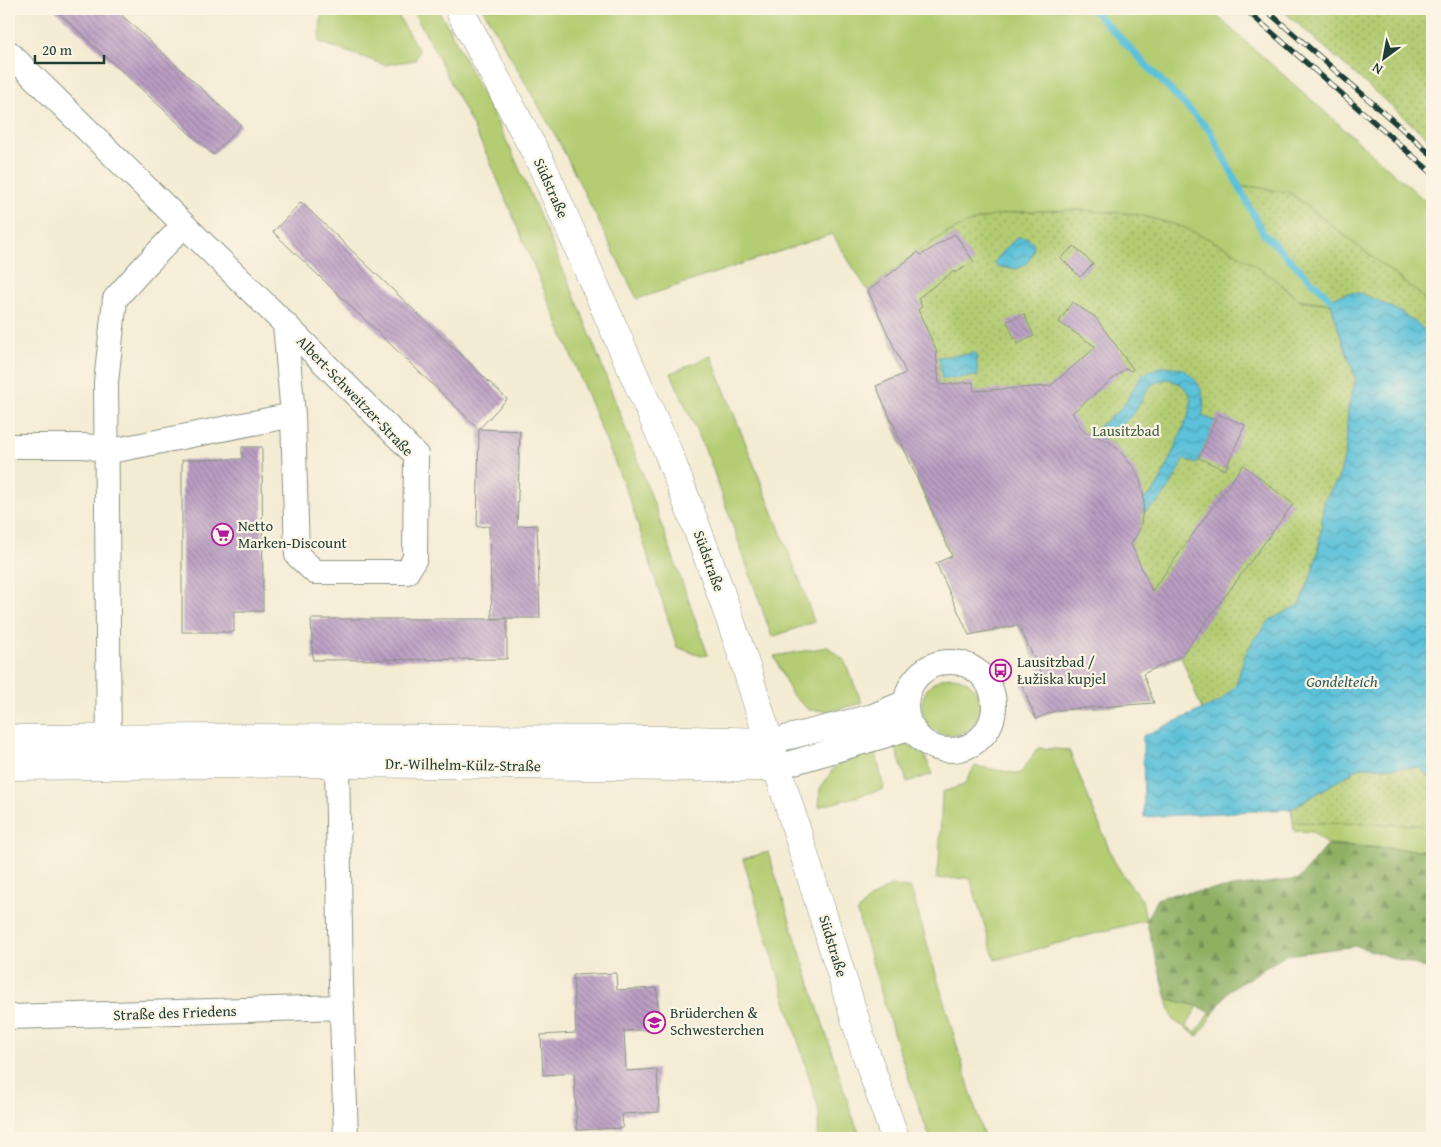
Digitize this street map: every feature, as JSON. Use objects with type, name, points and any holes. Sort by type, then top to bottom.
[{"type":"street","name":"Südstraße","points":[[459,9],[541,163],[668,452],[742,654],[798,831],[864,1051],[895,1138]]},
{"type":"street","name":"Albert-Schweitzer-Straße","points":[[9,53],[286,324],[416,455],[415,558],[407,572],[315,572],[297,555],[293,414],[286,324]]},
{"type":"street","points":[[109,766],[106,382],[115,299],[184,225]]},
{"type":"street","points":[[9,446],[83,446],[93,447],[106,452],[293,414]]},
{"type":"street","points":[[942,662],[955,662],[965,664],[978,671],[989,684],[995,705],[992,722],[981,737],[969,746],[952,750],[938,748],[922,740],[912,727],[907,715],[906,702],[911,685],[923,671],[942,662]]},
{"type":"street","name":"Dr.-Wilhelm-Külz-Straße","points":[[9,739],[659,740],[773,755],[906,702]]},
{"type":"street","name":"Dr.-Wilhelm-Külz-Straße","points":[[9,766],[337,763],[690,767],[880,737],[912,727]]},
{"type":"street","points":[[337,763],[346,1138]]},
{"type":"street","name":"Straße des Friedens","points":[[9,1018],[342,1007]]},
{"type":"green space","points":[[322,9],[394,9],[419,51],[415,60],[385,65],[319,42]]},
{"type":"green space","points":[[411,9],[437,9],[449,28],[512,152],[581,311],[650,493],[708,655],[701,656],[677,647],[630,500],[555,316],[488,157],[429,39]]},
{"type":"green space","points":[[483,9],[1209,9],[1432,207],[1432,309],[1421,295],[1290,193],[1255,187],[1240,187],[1330,299],[1331,304],[1298,299],[1272,277],[1183,227],[1135,214],[1076,210],[1022,212],[980,219],[946,233],[918,251],[868,291],[832,234],[637,299],[558,140]]},
{"type":"green space","points":[[1281,9],[1432,9],[1432,142]]},
{"type":"green space","points":[[1239,187],[1255,187],[1290,193],[1421,295],[1432,309],[1432,351],[1427,337],[1347,293],[1330,299],[1263,233]]},
{"type":"green space","name":"Lausitzbad","points":[[1076,210],[1135,214],[1183,227],[1228,248],[1272,277],[1298,300],[1331,304],[1356,379],[1348,408],[1346,450],[1339,478],[1324,500],[1318,552],[1300,604],[1270,620],[1244,657],[1236,685],[1219,702],[1202,710],[1181,656],[1143,674],[1154,703],[1057,710],[1018,625],[969,635],[936,563],[951,556],[876,386],[906,373],[868,291],[921,249],[965,224],[1004,214]]},
{"type":"green space","points":[[711,356],[802,586],[814,622],[772,637],[710,461],[671,373]]},
{"type":"green space","points":[[828,647],[844,660],[862,703],[832,711],[809,710],[792,695],[774,656]]},
{"type":"green space","points":[[951,677],[962,679],[972,685],[978,695],[980,706],[978,717],[972,727],[962,733],[951,735],[940,733],[930,727],[924,717],[922,706],[924,695],[930,685],[940,679]]},
{"type":"green space","points":[[894,743],[910,745],[920,751],[933,774],[907,782]]},
{"type":"green space","points":[[1038,748],[1069,750],[1114,861],[1142,900],[1146,920],[995,960],[970,878],[936,879],[939,865],[942,792],[964,785],[975,766],[1020,774]]},
{"type":"green space","points":[[875,749],[884,789],[819,807],[820,789],[835,766]]},
{"type":"green space","points":[[1361,767],[1421,768],[1432,780],[1432,834],[1421,825],[1293,822],[1291,809]]},
{"type":"green space","points":[[1293,822],[1421,825],[1432,834],[1432,851],[1327,844],[1313,832],[1294,831]]},
{"type":"green space","points":[[1327,845],[1432,851],[1432,974],[1426,968],[1356,946],[1286,955],[1228,991],[1213,1014],[1198,1006],[1167,999],[1146,920],[1157,899],[1168,895],[1299,879]]},
{"type":"green space","points":[[768,852],[861,1138],[818,1138],[819,1110],[743,859]]},
{"type":"green space","points":[[892,885],[911,889],[984,1138],[930,1138],[897,1045],[857,913],[868,900]]},
{"type":"green space","points":[[1167,999],[1198,1006],[1186,1026],[1196,1033],[1209,1013],[1213,1014],[1198,1036],[1173,1020]]},
{"type":"water","points":[[1018,237],[1028,238],[1034,244],[1030,260],[1017,269],[997,267],[995,261]]},
{"type":"water","name":"Gondelteich","points":[[1347,293],[1359,293],[1374,299],[1415,322],[1424,331],[1432,351],[1432,780],[1421,768],[1361,767],[1291,809],[1144,817],[1143,736],[1219,702],[1236,685],[1244,657],[1254,639],[1270,620],[1300,604],[1311,576],[1318,552],[1324,500],[1339,478],[1346,450],[1348,408],[1356,379],[1330,299]]},
{"type":"water","points":[[976,353],[978,376],[942,379],[939,357]]},
{"type":"water","points":[[1166,366],[1182,369],[1193,378],[1201,389],[1203,396],[1204,409],[1202,416],[1215,421],[1197,464],[1184,459],[1163,497],[1158,503],[1143,512],[1144,499],[1153,492],[1161,479],[1190,412],[1191,399],[1189,393],[1182,385],[1169,379],[1158,381],[1149,387],[1135,412],[1103,439],[1088,434],[1120,409],[1137,382],[1147,372]]},
{"type":"building","points":[[54,9],[115,9],[241,125],[213,155]]},
{"type":"building","points":[[301,202],[507,399],[479,429],[273,232]]},
{"type":"building","name":"Lausitzbad","points":[[955,234],[974,262],[955,273],[954,271],[918,298],[922,307],[918,310],[936,350],[939,385],[973,382],[974,391],[1050,386],[1096,347],[1059,322],[1072,302],[1095,317],[1133,369],[1131,371],[1126,368],[1072,413],[1084,432],[1108,441],[1119,450],[1134,468],[1139,478],[1144,504],[1140,529],[1131,544],[1152,591],[1243,465],[1293,504],[1181,656],[1143,674],[1154,703],[1057,710],[1036,719],[1021,683],[1042,674],[1018,625],[969,635],[936,563],[952,556],[876,386],[906,373],[868,291],[918,252],[921,255]]},
{"type":"building","points":[[1074,246],[1093,264],[1080,277],[1061,258]]},
{"type":"building","points":[[1024,314],[1034,336],[1017,344],[1007,321]]},
{"type":"building","points":[[1218,414],[1245,425],[1225,470],[1199,458]]},
{"type":"building","points":[[479,429],[520,431],[517,526],[537,525],[540,618],[492,618],[489,526],[477,527]]},
{"type":"building","name":"Netto Marken-Discount","points":[[242,447],[262,447],[263,611],[234,611],[234,632],[182,632],[182,460],[242,459]]},
{"type":"building","points":[[311,619],[507,619],[507,659],[313,660]]},
{"type":"building","points":[[616,973],[617,990],[657,988],[659,1029],[624,1031],[626,1071],[657,1069],[659,1112],[622,1114],[623,1128],[577,1130],[574,1073],[543,1075],[541,1035],[576,1033],[573,975]]},
{"type":"waterway","points":[[1089,9],[1095,12],[1210,131],[1263,233],[1330,299]]},
{"type":"railway","points":[[1245,9],[1432,173]]},
{"type":"railway","points":[[1265,9],[1432,155]]},
{"type":"place","name":"Netto Marken-Discount","points":[[222,535]]},
{"type":"place","name":"Lausitzbad / Łužiska kupjel","points":[[1001,671]]},
{"type":"place","name":"Brüderchen & Schwesterchen","points":[[654,1022]]}]
